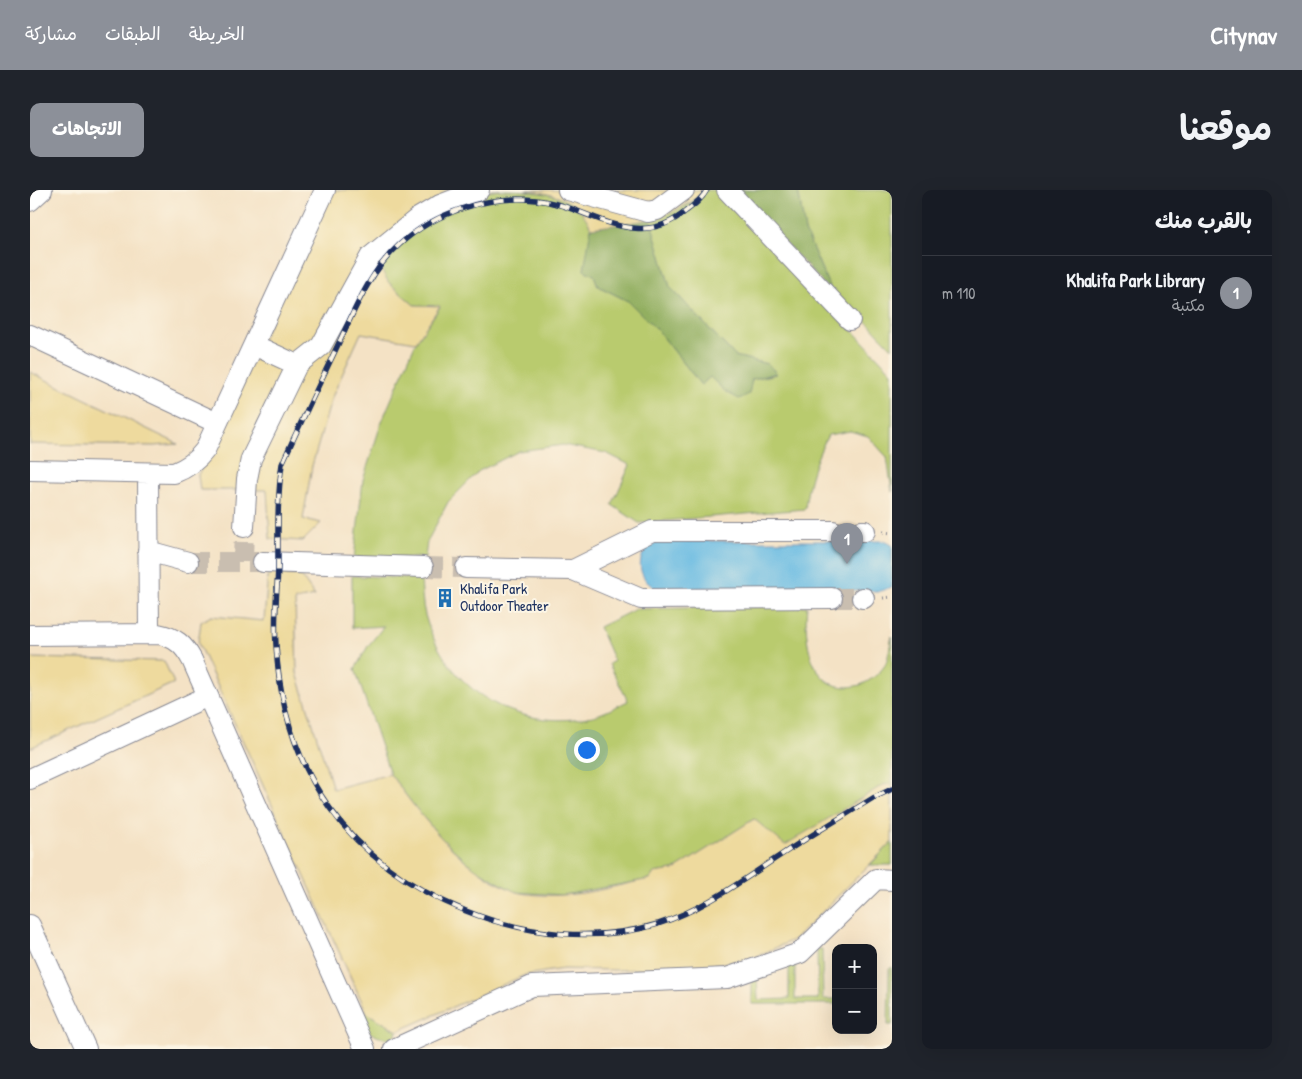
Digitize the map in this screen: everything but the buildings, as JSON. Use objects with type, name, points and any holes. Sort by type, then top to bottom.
[{"type":"street","points":[[30,201],[42,190]]},
{"type":"street","points":[[30,470],[174,473],[191,465],[205,450],[325,190]]},
{"type":"street","points":[[244,528],[247,479],[251,460],[297,365],[321,346],[370,257],[418,218],[440,204],[479,190]]},
{"type":"street","points":[[568,190],[648,212],[657,210],[684,190]]},
{"type":"street","points":[[726,190],[850,320]]},
{"type":"street","points":[[30,335],[217,423]]},
{"type":"street","points":[[254,344],[297,365]]},
{"type":"street","points":[[148,473],[149,634]]},
{"type":"street","points":[[573,570],[652,531],[833,531]]},
{"type":"street","points":[[148,551],[188,562]]},
{"type":"street","points":[[263,562],[423,566]]},
{"type":"street","points":[[466,568],[573,570],[641,599],[832,598]]},
{"type":"street","points":[[30,634],[167,635],[183,645],[192,660],[365,1049]]},
{"type":"street","points":[[30,779],[208,696]]},
{"type":"street","points":[[394,1049],[532,986],[727,978],[800,953],[876,879],[892,880]]},
{"type":"street","points":[[30,925],[86,1049]]},
{"type":"green space","points":[[500,190],[525,191],[554,196],[579,207],[587,216],[591,228],[584,270],[594,275],[598,286],[628,301],[660,333],[701,385],[710,377],[726,392],[751,384],[752,379],[777,374],[767,364],[735,356],[670,287],[650,219],[691,204],[706,190],[718,190],[892,372],[892,492],[887,457],[868,436],[850,431],[828,435],[813,471],[805,509],[639,523],[612,505],[630,465],[606,453],[563,445],[519,451],[479,471],[448,502],[427,542],[425,558],[354,558],[363,480],[382,421],[416,342],[440,307],[414,305],[389,283],[379,267],[399,238],[482,192]]},
{"type":"green space","points":[[736,190],[798,190],[805,231],[832,293]]},
{"type":"green space","points":[[798,190],[892,190],[892,348],[866,321],[832,293],[805,231]]},
{"type":"green space","points":[[650,219],[670,287],[735,356],[767,364],[777,373],[752,379],[749,394],[739,399],[726,392],[710,377],[701,385],[660,333],[628,301],[598,286],[594,275],[584,270],[591,228]]},
{"type":"green space","points":[[352,576],[421,578],[425,615],[435,642],[449,665],[467,684],[488,700],[512,711],[538,718],[565,720],[593,716],[628,701],[609,664],[614,661],[599,627],[636,609],[807,606],[807,635],[809,650],[814,664],[821,675],[831,683],[844,687],[864,684],[878,673],[886,663],[892,636],[892,784],[883,785],[785,846],[754,819],[674,870],[654,873],[650,879],[563,895],[515,892],[474,868],[442,839],[390,774],[355,669],[368,646],[384,626],[352,628]]},
{"type":"green space","points":[[892,842],[892,865],[870,865]]},
{"type":"green space","points":[[817,949],[822,949],[823,999],[832,999],[832,1004],[752,1004],[752,980],[757,978],[758,1000],[789,999],[789,966],[795,965],[795,999],[818,999]]},
{"type":"green space","points":[[892,967],[892,1025],[888,1025],[889,969]]},
{"type":"green space","points":[[367,1013],[397,1031],[395,1038],[379,1037],[370,1033],[359,1020]]},
{"type":"sand","points":[[333,190],[500,190],[482,192],[399,239],[379,266],[389,283],[414,305],[440,306],[416,342],[361,333],[332,397],[312,466],[303,519],[321,523],[303,541],[270,539],[267,490],[200,490],[198,475]]},
{"type":"sand","points":[[525,190],[706,190],[680,208],[666,214],[638,222],[591,228],[580,210],[572,204],[555,196]]},
{"type":"sand","points":[[30,372],[178,444],[154,446],[30,444]]},
{"type":"sand","points":[[268,573],[301,576],[315,596],[295,600],[297,673],[333,789],[390,774],[429,825],[444,841],[476,869],[514,891],[538,895],[574,894],[650,879],[654,873],[674,870],[754,819],[785,845],[883,785],[892,784],[892,842],[795,939],[751,959],[702,966],[618,970],[563,969],[525,975],[398,1031],[367,1013],[198,643],[201,622],[211,616],[264,621]]},
{"type":"sand","points":[[30,658],[164,661],[174,683],[30,748]]},
{"type":"water","points":[[659,541],[883,541],[892,545],[892,587],[880,591],[657,589],[644,578],[640,564],[645,550]]},
{"type":"tunnel","points":[[243,562],[244,527]]},
{"type":"tunnel","points":[[833,531],[861,531]]},
{"type":"tunnel","points":[[188,562],[263,562]]},
{"type":"tunnel","points":[[423,567],[466,568]]},
{"type":"tunnel","points":[[832,598],[862,598]]},
{"type":"railway","points":[[707,190],[686,211],[667,223],[648,228],[630,228],[611,224],[574,210],[536,200],[499,200],[481,203],[446,215],[413,233],[378,268],[355,309],[282,464],[275,635],[281,691],[292,734],[308,773],[330,808],[356,840],[388,867],[425,891],[466,911],[512,926],[561,934],[585,935],[634,930],[658,924],[691,911],[722,894],[815,833],[873,798],[892,789]]},
{"type":"place","name":"Khalifa Park Library","points":[[847,564]]},
{"type":"place","name":"Khalifa Park Outdoor Theater","points":[[445,598]]}]
